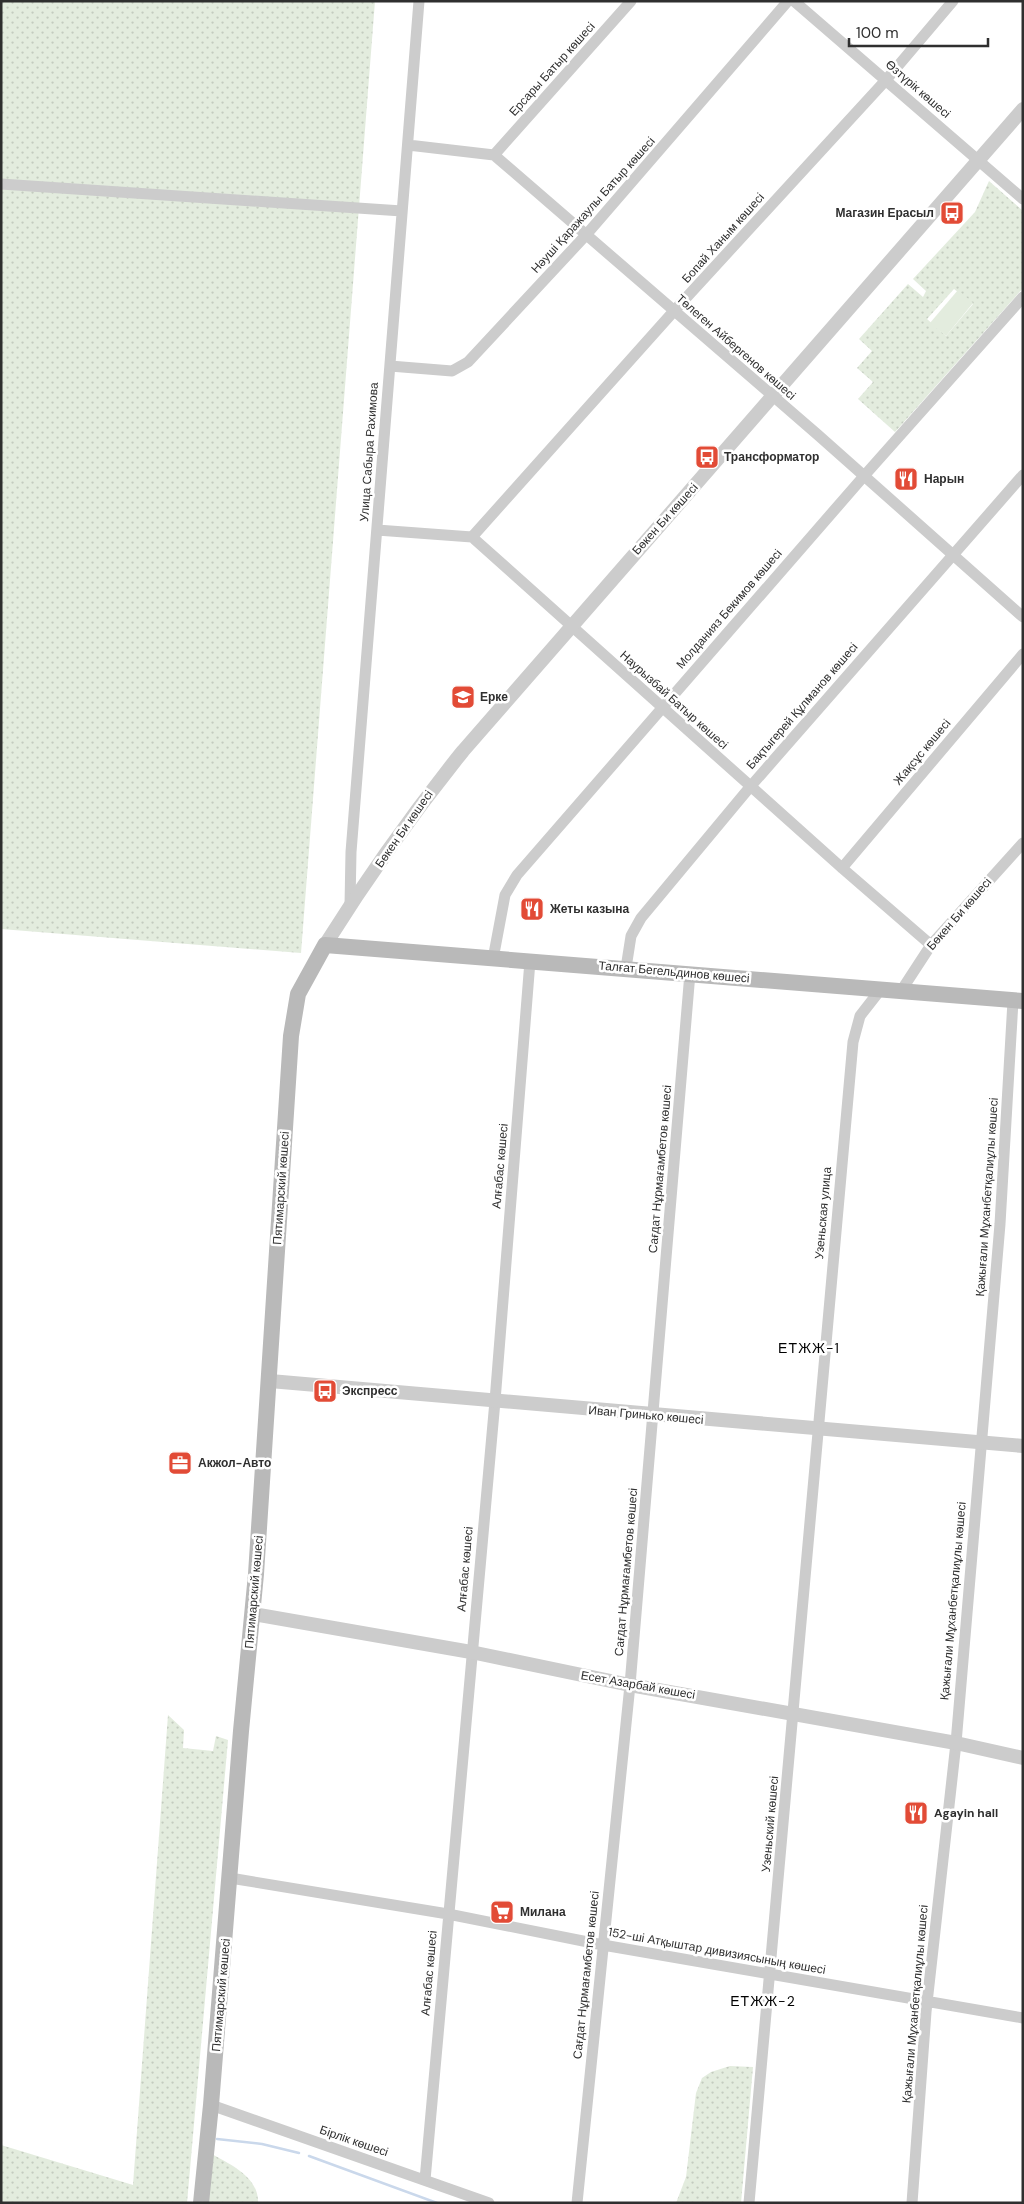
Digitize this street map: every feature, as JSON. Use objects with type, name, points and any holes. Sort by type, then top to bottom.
[{"type":"main road","name":"Талғат Бегельдинов көшесі","points":[[325,945],[493,960],[626,968],[902,990],[1018,1001]]},
{"type":"main road","name":"Пятимарский көшесі","points":[[201,2203],[212,2105],[240,1738],[253,1614],[270,1381],[291,1036],[296,1000],[304,981],[325,945]]},
{"type":"street","name":"Улица Сабыра Рахимова","points":[[350,905],[351,852],[419,1]]},
{"type":"street","name":"Ерсары Батыр көшесі","points":[[494,155],[631,1]]},
{"type":"street","name":"Нәуші Қаражаулы Батыр көшесі","points":[[390,366],[443,371],[460,368],[586,235],[788,1]]},
{"type":"street","name":"Өзтүрік көшесі","points":[[794,1],[1023,199]]},
{"type":"street","name":"Бопай Ханым көшесі","points":[[472,537],[674,311],[886,80],[953,1]]},
{"type":"street","name":"Бөкен Би көшесі","points":[[325,945],[350,905],[435,786],[570,626],[773,397],[1023,108]]},
{"type":"street","points":[[408,145],[494,155]]},
{"type":"street","name":"Төлеген Айбергенов көшесі","points":[[494,155],[864,476],[1023,617]]},
{"type":"street","points":[[1,184],[402,211]]},
{"type":"street","name":"Молданияз Бекимов көшесі","points":[[493,960],[507,888],[662,707],[1023,297]]},
{"type":"street","name":"Бақтыгерей Құлманов көшесі","points":[[626,968],[631,936],[640,918],[750,787],[1023,475]]},
{"type":"street","points":[[377,530],[472,537]]},
{"type":"street","name":"Наурызбай Батыр көшесі","points":[[472,537],[750,787],[931,945]]},
{"type":"street","name":"Жақсұс көшесі","points":[[842,868],[1023,654]]},
{"type":"street","name":"Бөкен Би көшесі","points":[[902,990],[931,945],[1023,842]]},
{"type":"street","name":"Алғабас көшесі","points":[[425,2180],[495,1401],[530,961]]},
{"type":"street","name":"Сағдат Нұрмағамбетов көшесі","points":[[577,2203],[630,1685],[690,973]]},
{"type":"street","name":"Узеньская улица","points":[[816,1448],[854,1036],[860,1016],[881,989]]},
{"type":"street","name":"Қажығали Мұханбетқалиұлы көшесі","points":[[912,2203],[927,2002],[956,1743],[1018,1001]]},
{"type":"street","name":"Иван Гринько көшесі","points":[[270,1381],[1023,1446]]},
{"type":"street","name":"Узеньский көшесі","points":[[749,2203],[794,1713],[816,1448]]},
{"type":"street","name":"Есет Азарбай көшесі","points":[[253,1614],[471,1652],[630,1685],[956,1743],[1023,1758]]},
{"type":"street","name":"152-ші Атқыштар дивизиясының көшесі","points":[[230,1878],[448,1914],[603,1946],[1023,2018]]},
{"type":"street","name":"Бірлік көшесі","points":[[212,2105],[489,2203]]},
{"type":"shaded area","points":[[1,1],[375,1],[301,953],[1,929]]},
{"type":"shaded area","points":[[989,181],[1023,211],[1023,288],[895,432],[858,399],[873,382],[857,368],[872,351],[859,339],[908,284],[923,297],[926,291],[913,279],[975,212]],"holes":[[[954,289],[973,304],[946,336],[927,319]]]},
{"type":"shaded area","points":[[958,290],[973,303],[946,336],[930,323]]},
{"type":"shaded area","points":[[168,1715],[184,1730],[183,1748],[213,1751],[216,1736],[228,1740],[187,2203],[1,2203],[1,2145],[133,2185]]},
{"type":"shaded area","points":[[730,2066],[753,2067],[741,2203],[676,2203],[686,2177],[696,2093],[702,2078],[711,2072]]},
{"type":"shaded area","points":[[212,2154],[235,2167],[249,2179],[257,2194],[258,2203],[208,2203]]},
{"type":"waterway","points":[[217,2139],[262,2144],[299,2153]]},
{"type":"waterway","points":[[309,2156],[437,2203]]},
{"type":"place","name":"Магазин Ерасыл","points":[[952,213]]},
{"type":"place","name":"Трансформатор","points":[[707,457]]},
{"type":"place","name":"Нарын","points":[[906,479]]},
{"type":"place","name":"Ерке","points":[[463,697]]},
{"type":"place","name":"Жеты казына","points":[[532,909]]},
{"type":"place","name":"Экспресс","points":[[325,1391]]},
{"type":"place","name":"Акжол-Авто","points":[[180,1463]]},
{"type":"place","name":"Agayin hall","points":[[916,1813]]},
{"type":"place","name":"Милана","points":[[502,1912]]},
{"type":"district","name":"ЕТЖЖ-1","points":[[809,1348]]},
{"type":"district","name":"ЕТЖЖ-2","points":[[763,2001]]}]
